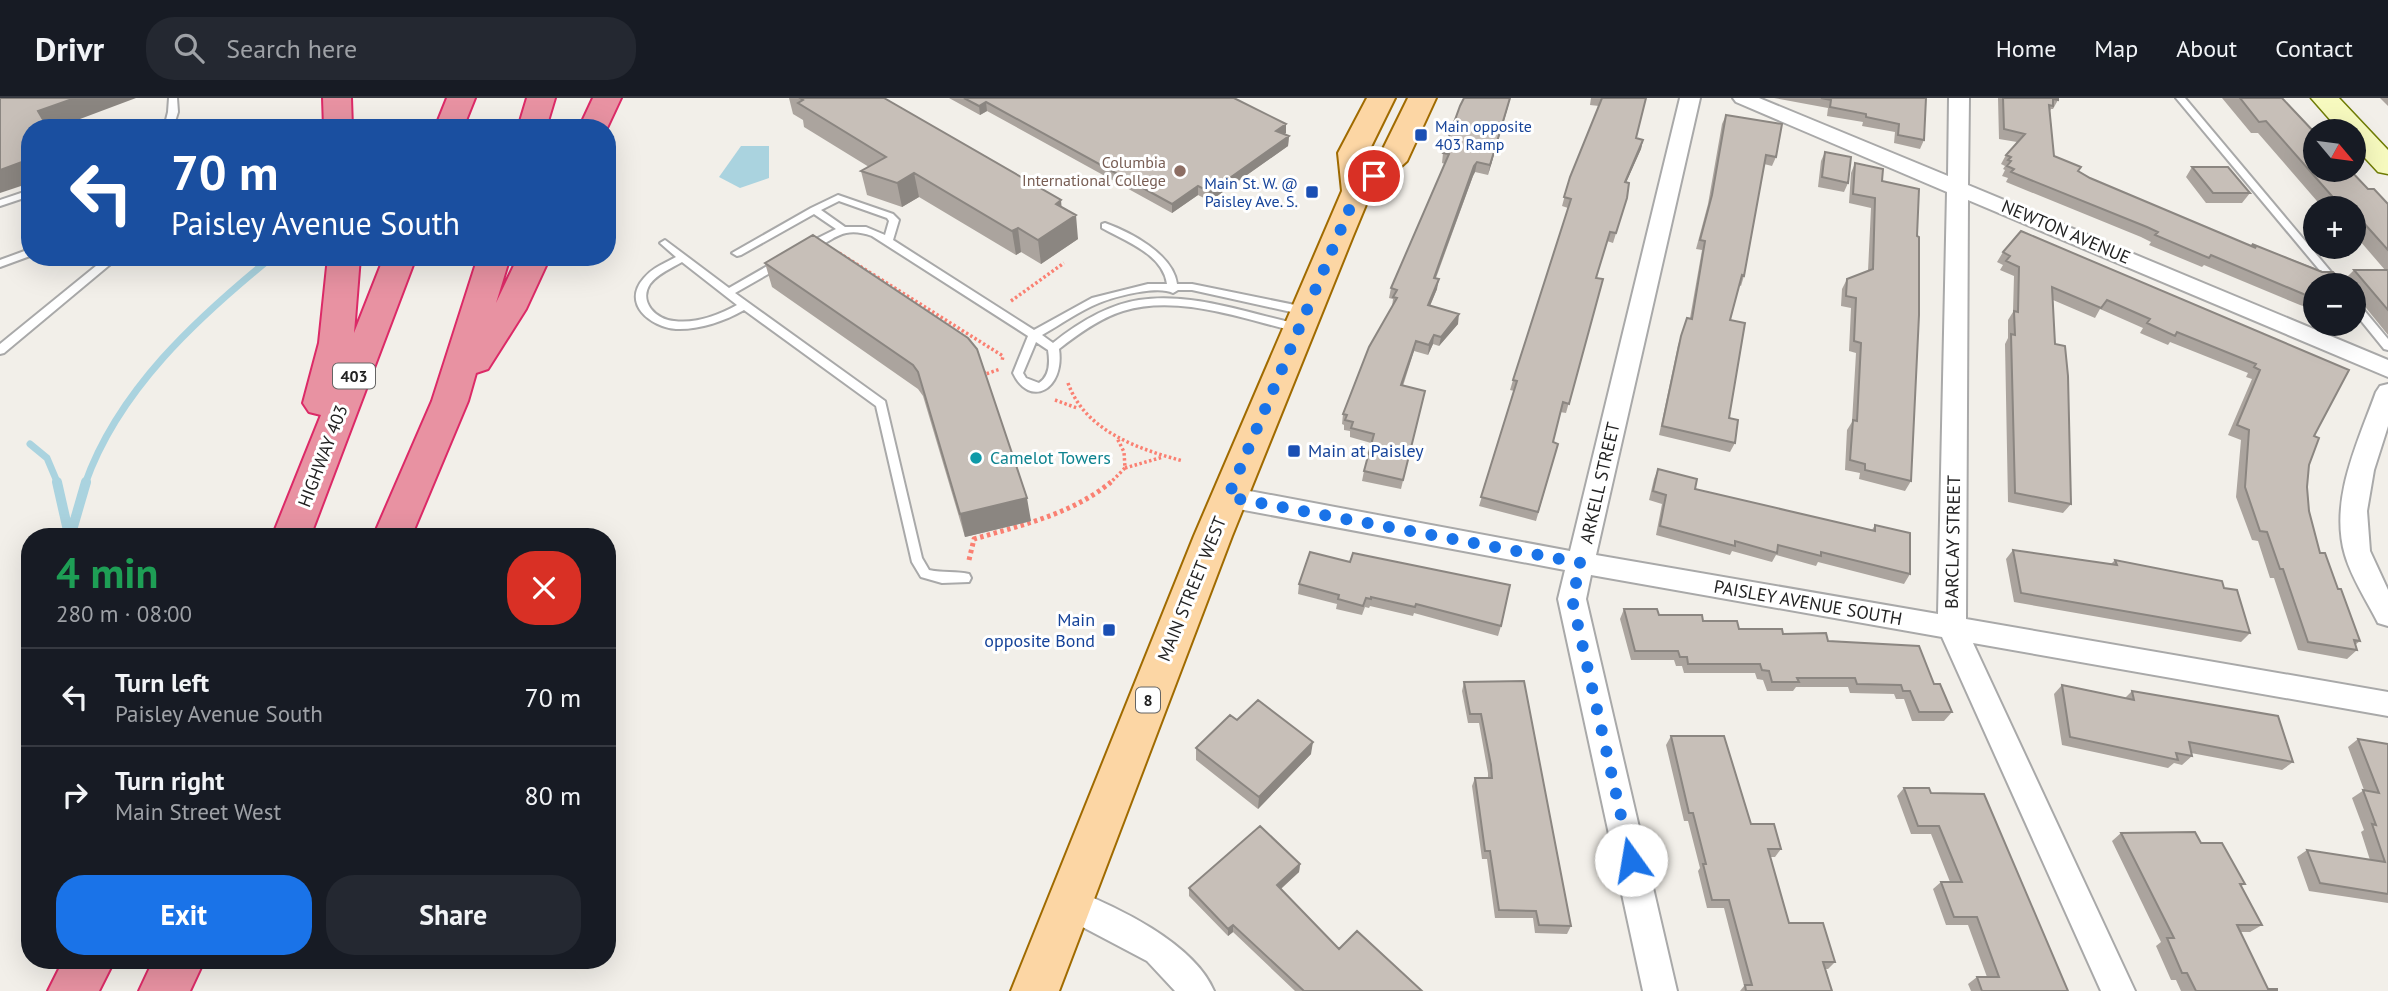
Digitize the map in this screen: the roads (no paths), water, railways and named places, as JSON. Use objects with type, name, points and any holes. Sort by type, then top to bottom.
[{"type":"highway","points":[[337,98],[338,119]]},
{"type":"highway","points":[[453,119],[461,98]]},
{"type":"highway","points":[[535,119],[541,98]]},
{"type":"highway","points":[[597,119],[607,98]]},
{"type":"highway","points":[[308,496],[320,411],[337,343],[343,266]]},
{"type":"highway","name":"HIGHWAY 403","points":[[295,528],[397,266]]},
{"type":"highway","points":[[396,528],[450,401],[491,266]]},
{"type":"highway","points":[[450,401],[510,309],[530,266]]},
{"type":"highway","points":[[72,991],[85,969]]},
{"type":"highway","points":[[163,991],[175,969]]},
{"type":"main road","name":"MAIN STREET WEST","points":[[1357,191],[1353,153],[1381,98]]},
{"type":"main road","name":"MAIN STREET WEST","points":[[1035,991],[1228,497],[1301,320],[1357,191],[1392,161],[1422,98]]},
{"type":"street","name":"ARKELL STREET","points":[[1660,991],[1572,599],[1690,98]]},
{"type":"street","name":"NEWTON AVENUE","points":[[1743,98],[2388,369]]},
{"type":"street","name":"BARCLAY STREET","points":[[1959,98],[1952,628],[2118,991]]},
{"type":"street","points":[[2324,98],[2388,166]]},
{"type":"street","points":[[2388,392],[2359,480],[2354,512],[2357,551],[2388,615]]},
{"type":"street","name":"PAISLEY AVENUE SOUTH","points":[[1228,497],[1581,563],[2388,704]]},
{"type":"street","points":[[1069,903],[1159,950],[1198,991]]},
{"type":"lane","points":[[170,119],[173,98]]},
{"type":"lane","points":[[2180,98],[2327,273]]},
{"type":"lane","points":[[0,204],[21,196]]},
{"type":"lane","points":[[737,253],[838,198],[890,216],[894,220],[888,241]]},
{"type":"lane","points":[[814,210],[841,228],[869,230],[888,241],[997,311],[1034,335],[1053,348],[1055,368],[1051,379],[1038,387],[1028,385],[1021,381],[1018,373],[1034,335],[1096,300],[1126,290],[1173,285],[1192,286],[1301,320]]},
{"type":"lane","points":[[1105,226],[1149,251],[1163,264],[1173,285],[1173,301]]},
{"type":"lane","points":[[728,293],[841,228]]},
{"type":"lane","points":[[665,243],[728,293],[881,404],[916,559],[925,574],[942,578],[965,578]]},
{"type":"lane","points":[[0,264],[21,256]]},
{"type":"lane","points":[[683,257],[647,281],[642,292],[642,303],[647,313],[668,323],[693,325],[711,322],[745,305]]},
{"type":"lane","points":[[0,350],[103,266]]},
{"type":"lane","points":[[1053,348],[1072,334],[1118,309],[1143,303],[1173,301],[1301,320]]},
{"type":"lane","points":[[2366,319],[2388,346]]},
{"type":"water","points":[[741,146],[769,146],[769,178],[740,188],[719,177]]},
{"type":"waterway","points":[[85,484],[99,450],[139,387],[189,331],[262,266]]},
{"type":"waterway","points":[[30,444],[47,458],[58,484]]},
{"type":"waterway","points":[[57,482],[67,528]]},
{"type":"waterway","points":[[73,528],[86,482]]},
{"type":"place","name":"Main opposite 403 Ramp","points":[[1421,135]]},
{"type":"place","name":"Columbia International College","points":[[1180,171]]},
{"type":"place","name":"Main St. W. @ Paisley Ave. S.","points":[[1312,192]]},
{"type":"place","name":"Main at Paisley","points":[[1294,451]]},
{"type":"place","name":"Camelot Towers","points":[[976,458]]},
{"type":"place","name":"Main opposite Bond","points":[[1109,630]]}]
